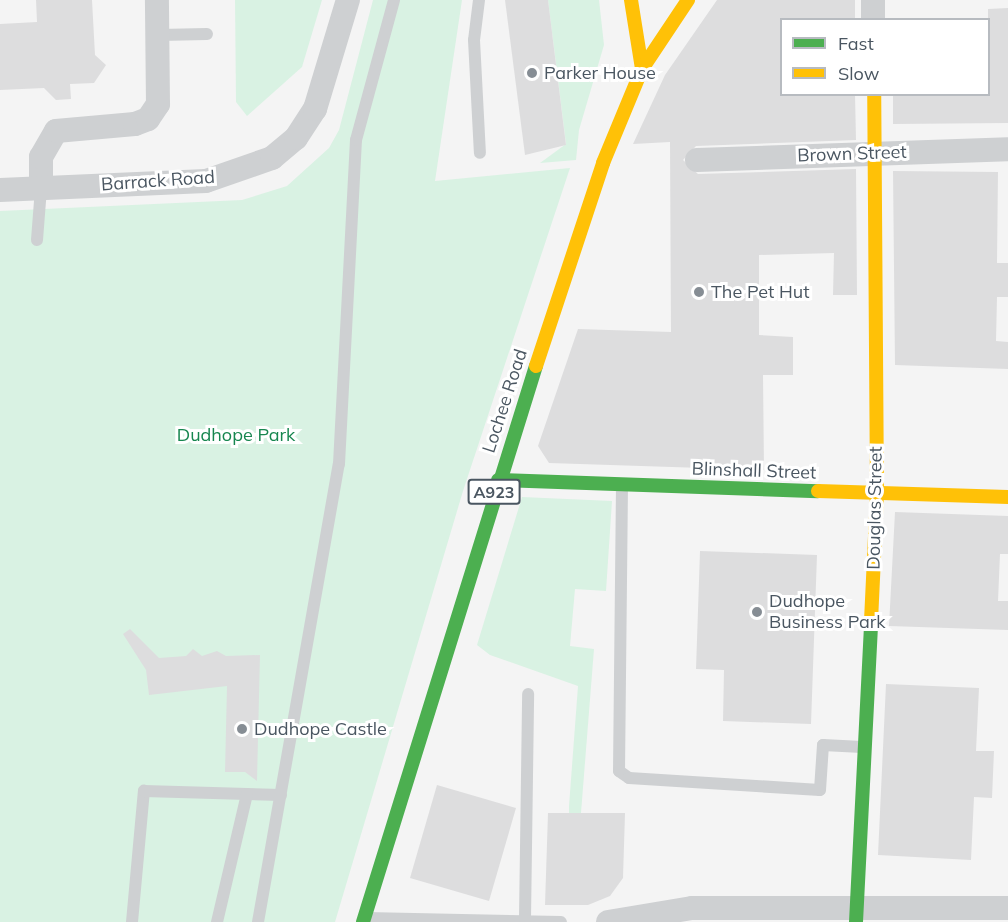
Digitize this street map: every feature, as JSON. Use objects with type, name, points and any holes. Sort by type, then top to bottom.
[{"type":"street","points":[[41,188],[41,157],[56,131],[148,119],[162,89],[157,0]]},
{"type":"street","name":"Barrack Road","points":[[0,190],[206,181],[272,158],[296,138],[315,109],[348,0]]},
{"type":"street","points":[[631,0],[642,69]]},
{"type":"street","name":"Lochee Road","points":[[364,920],[498,480],[603,164],[642,69],[688,0]]},
{"type":"street","points":[[873,0],[873,18]]},
{"type":"street","name":"Douglas Street","points":[[856,915],[877,494],[874,96]]},
{"type":"street","name":"Brown Street","points":[[697,160],[1008,148]]},
{"type":"street","name":"Blinshall Street","points":[[498,480],[877,494],[1008,496]]},
{"type":"street","points":[[608,922],[638,912],[692,908],[856,915],[1008,908]]},
{"type":"lane","points":[[258,922],[339,464],[356,140],[394,0]]},
{"type":"lane","points":[[479,0],[474,40],[480,153]]},
{"type":"lane","points":[[159,34],[207,34]]},
{"type":"lane","points":[[37,240],[41,188]]},
{"type":"lane","points":[[622,483],[619,771],[629,778],[820,790],[823,745],[866,748]]},
{"type":"lane","points":[[525,919],[528,694]]},
{"type":"lane","points":[[132,922],[144,791],[281,795]]},
{"type":"lane","points":[[217,922],[248,794]]},
{"type":"lane","points":[[364,920],[525,919],[561,922]]},
{"type":"green space","points":[[235,0],[322,0],[302,67],[247,116],[236,102]]},
{"type":"green space","name":"Dudhope Park","points":[[373,0],[462,0],[435,181],[570,168],[463,491],[335,922],[0,922],[0,211],[242,200],[287,186],[329,148],[339,130]]},
{"type":"green space","points":[[548,0],[599,0],[604,45],[579,130],[576,160],[540,163],[566,144]]},
{"type":"green space","points":[[522,497],[612,501],[606,591],[575,589],[570,646],[594,649],[581,813],[569,813],[578,686],[490,655],[477,645]]},
{"type":"building","points":[[36,0],[92,0],[95,55],[106,65],[94,83],[70,84],[71,99],[56,100],[44,88],[0,90],[0,24],[37,22]]},
{"type":"building","name":"Parker House","points":[[505,0],[548,0],[566,145],[525,155]]},
{"type":"building","points":[[717,0],[855,0],[855,18],[780,18],[780,96],[855,96],[856,140],[696,146],[683,160],[698,174],[856,169],[857,295],[833,295],[834,253],[759,255],[759,335],[793,337],[793,375],[763,375],[764,470],[549,463],[538,446],[578,329],[671,332],[670,142],[633,144],[665,75]]},
{"type":"building","points":[[1008,8],[1008,123],[893,124],[893,96],[990,96],[988,9]]},
{"type":"building","points":[[893,171],[998,172],[997,263],[1008,263],[1008,297],[997,297],[996,341],[1008,342],[1008,369],[895,365]]},
{"type":"building","points":[[895,512],[1008,516],[1008,554],[1000,554],[998,601],[1008,601],[1008,630],[889,626]]},
{"type":"building","name":"Dudhope Business Park","points":[[700,551],[817,555],[811,724],[723,721],[724,670],[696,669]]},
{"type":"building","name":"Dudhope Castle","points":[[130,629],[159,658],[186,656],[193,649],[202,656],[217,651],[226,656],[260,655],[257,781],[245,772],[225,772],[227,686],[149,695],[146,670],[123,634]]},
{"type":"building","points":[[886,684],[979,688],[976,751],[994,751],[992,798],[974,797],[971,860],[878,855]]},
{"type":"building","points":[[437,785],[516,808],[489,901],[410,878]]},
{"type":"building","points":[[548,813],[625,813],[623,878],[610,896],[588,905],[545,905]]},
{"type":"traffic: fast","points":[[363,922],[536,366]]},
{"type":"traffic: fast","points":[[498,480],[818,491]]},
{"type":"traffic: fast","points":[[856,922],[871,621]]},
{"type":"traffic: slow","points":[[631,0],[642,69]]},
{"type":"traffic: slow","points":[[536,366],[603,163],[642,69],[688,0]]},
{"type":"traffic: slow","points":[[871,621],[877,493],[874,96]]},
{"type":"traffic: slow","points":[[818,491],[1008,497]]},
{"type":"place","name":"Parker House","points":[[532,73]]},
{"type":"place","name":"The Pet Hut","points":[[699,292]]},
{"type":"place","name":"Dudhope Business Park","points":[[757,612]]},
{"type":"place","name":"Dudhope Castle","points":[[242,729]]}]
